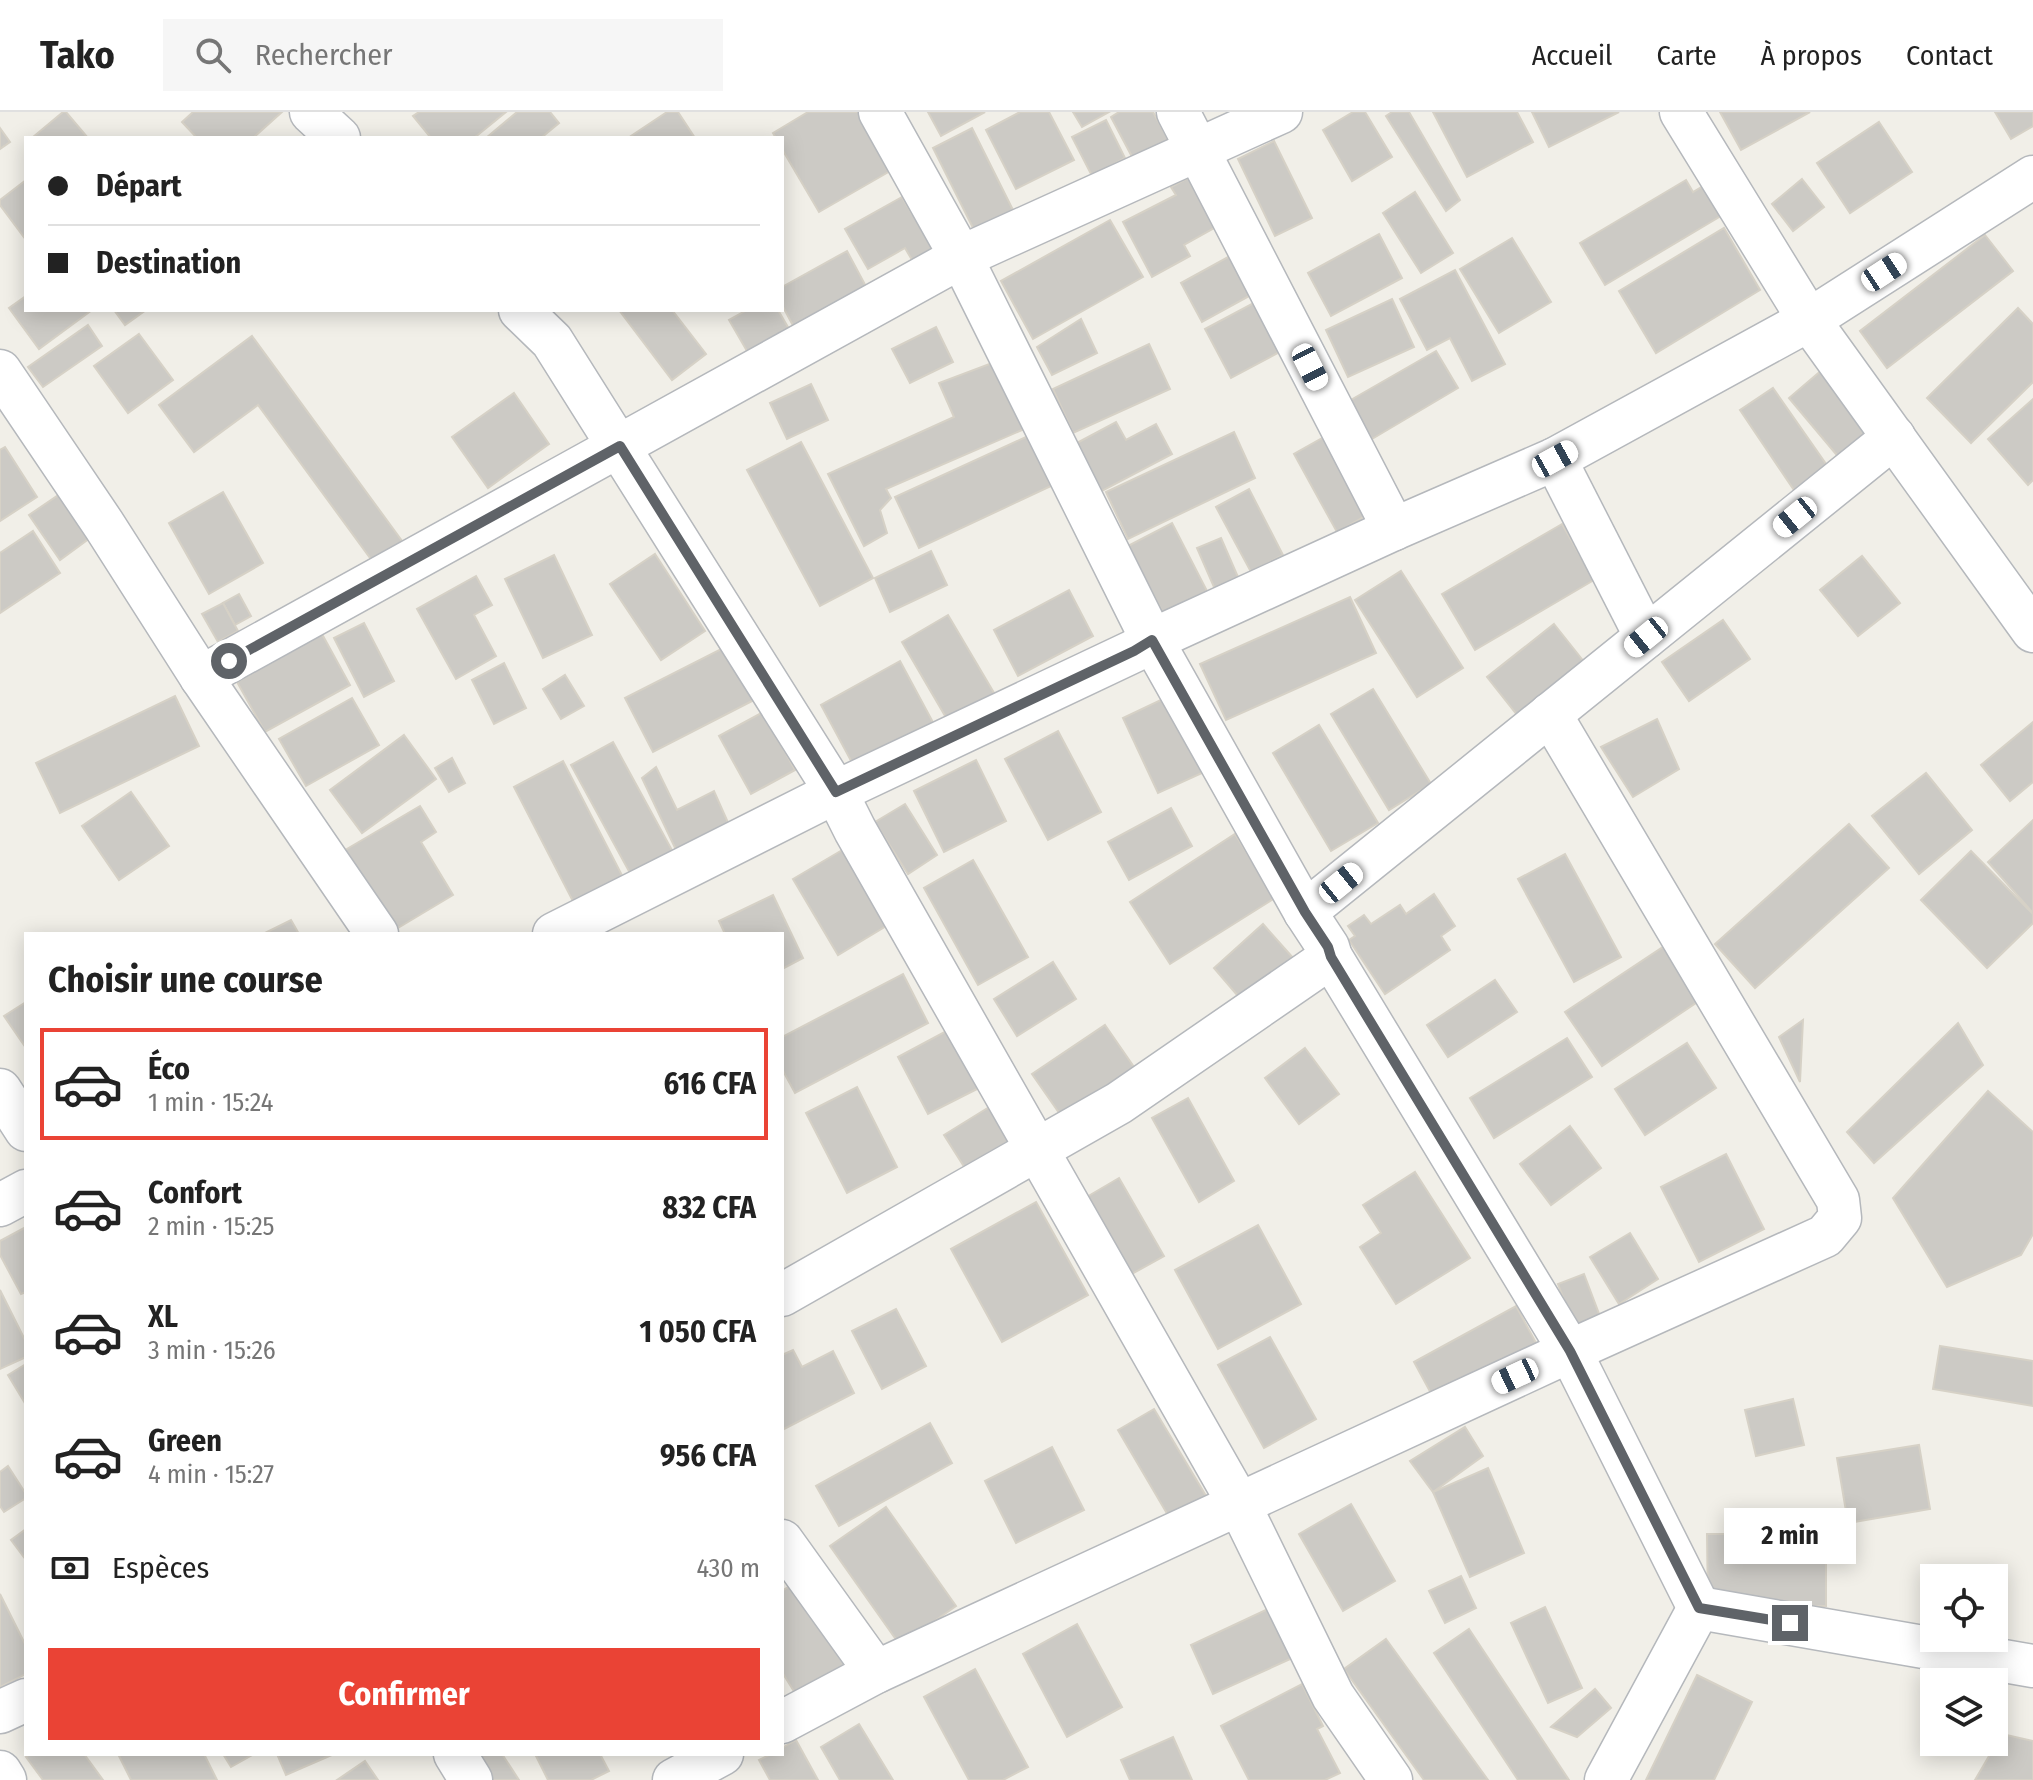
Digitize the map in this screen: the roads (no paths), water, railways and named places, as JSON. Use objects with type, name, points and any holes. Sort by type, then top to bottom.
[{"type":"street","points":[[311,112],[337,136]]},
{"type":"street","points":[[880,112],[961,257],[1152,640],[1331,957],[1570,1351],[1699,1608]]},
{"type":"street","points":[[1178,112],[1394,529]]},
{"type":"street","points":[[201,677],[961,257],[1281,112]]},
{"type":"street","points":[[1681,112],[1809,320],[2033,631]]},
{"type":"street","points":[[558,932],[836,792],[1152,640],[1555,459],[1809,320],[2033,177]]},
{"type":"street","points":[[522,312],[552,341],[836,792],[1239,1504],[1333,1696],[1391,1780]]},
{"type":"street","points":[[0,371],[201,677],[376,932]]},
{"type":"street","points":[[1305,912],[1894,437]]},
{"type":"street","points":[[1555,459],[1646,637]]},
{"type":"street","points":[[784,1721],[876,1672],[1825,1236],[1840,1218],[1838,1200],[1550,714]]},
{"type":"street","points":[[784,1294],[1119,1103],[1331,957]]},
{"type":"street","points":[[0,1090],[24,1127]]},
{"type":"street","points":[[0,1205],[24,1192]]},
{"type":"street","points":[[784,1544],[876,1672]]},
{"type":"street","points":[[1699,1608],[2033,1666]]},
{"type":"street","points":[[1606,1780],[1699,1608]]},
{"type":"street","points":[[0,1712],[24,1701]]},
{"type":"street","points":[[456,1756],[471,1780]]},
{"type":"street","points":[[674,1780],[718,1756]]},
{"type":"street","points":[[0,1772],[5,1780]]}]
